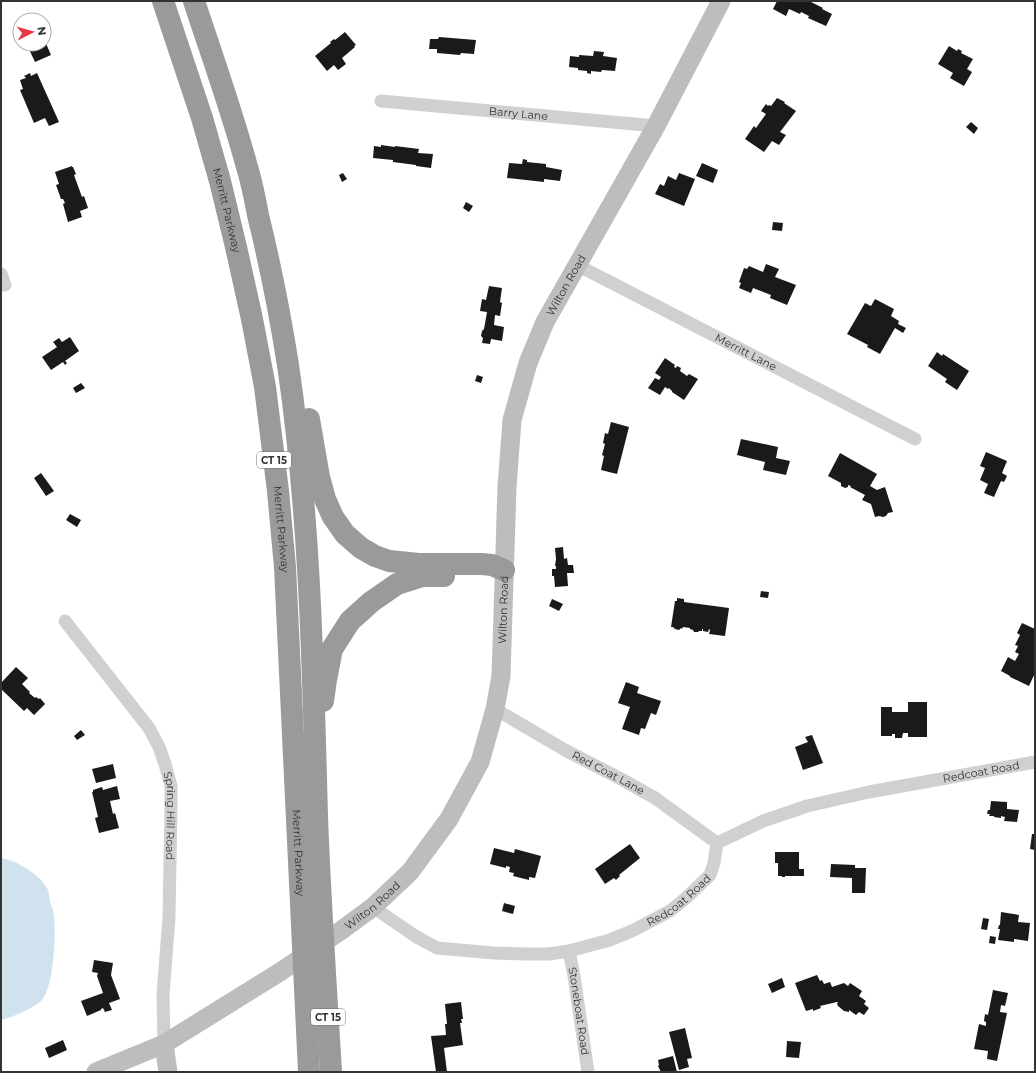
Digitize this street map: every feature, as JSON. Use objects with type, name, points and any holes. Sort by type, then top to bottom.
[{"type":"highway","name":"Merritt Parkway","points":[[163,1],[202,118],[220,181],[252,319],[265,387],[278,491],[285,567],[303,932],[314,965],[331,1072]]},
{"type":"highway","name":"Merritt Parkway","points":[[194,1],[225,94],[247,167],[267,251],[288,365],[296,430],[309,584],[322,920],[314,965],[309,1072]]},
{"type":"highway","points":[[247,167],[280,277],[296,350],[319,477],[325,499],[333,517],[345,534],[361,548],[374,556],[389,561],[419,564],[482,564],[492,565],[504,570]]},
{"type":"highway","points":[[318,828],[322,717],[326,680],[332,649],[350,621],[370,602],[397,584],[422,576],[482,576],[497,574],[504,570]]},
{"type":"main road","name":"Wilton Road","points":[[96,1072],[164,1044],[280,972],[339,932],[373,907],[410,872],[450,819],[480,762],[495,709],[501,676],[507,487],[512,420],[528,363],[545,322],[656,126],[721,1]]},
{"type":"main road","points":[[164,1044],[168,1072]]},
{"type":"street","name":"Barry Lane","points":[[381,101],[656,126]]},
{"type":"street","name":"Merritt Lane","points":[[577,265],[915,439]]},
{"type":"street","name":"Spring Hill Road","points":[[65,621],[149,728],[159,747],[171,786],[169,917],[163,995],[164,1044]]},
{"type":"street","name":"Red Coat Lane","points":[[495,709],[565,750],[655,798],[717,843]]},
{"type":"street","name":"Redcoat Road","points":[[373,907],[415,936],[437,948],[494,953],[528,954],[549,954],[569,951],[610,940],[634,930],[670,911],[710,875],[714,863],[717,843],[763,821],[807,806],[869,792],[1035,762]]},
{"type":"street","name":"Stoneboat Road","points":[[569,951],[588,1072]]},
{"type":"water","points":[[1,858],[7,859],[28,869],[45,884],[53,910],[55,930],[52,970],[46,993],[42,1000],[23,1012],[1,1020]]},
{"type":"building","points":[[777,1],[809,1],[832,14],[826,26],[808,18],[809,16],[801,12],[800,14],[789,9],[786,16],[773,9]]},
{"type":"building","points":[[345,32],[356,45],[342,58],[346,64],[338,70],[334,65],[327,71],[315,56],[331,43],[330,42]]},
{"type":"building","points":[[439,37],[476,40],[474,54],[461,53],[460,55],[437,53],[437,49],[429,49],[430,39],[438,39]]},
{"type":"building","points":[[949,46],[957,51],[958,49],[962,51],[961,53],[973,59],[967,69],[972,72],[964,86],[950,78],[953,73],[938,64]]},
{"type":"building","points":[[594,51],[604,52],[603,56],[617,58],[615,71],[591,71],[591,74],[587,73],[587,71],[578,70],[578,68],[569,67],[570,56],[593,56]]},
{"type":"building","points":[[30,52],[50,52],[51,55],[35,62]]},
{"type":"building","points":[[30,73],[31,76],[37,73],[59,122],[49,126],[45,118],[34,123],[20,90],[23,89],[20,80],[26,78],[24,76]]},
{"type":"building","points":[[777,98],[785,102],[784,103],[796,111],[780,132],[786,135],[779,145],[772,141],[764,152],[745,139],[754,126],[756,128],[766,114],[761,111],[766,104],[771,106]]},
{"type":"building","points":[[971,122],[978,128],[974,134],[966,127]]},
{"type":"building","points":[[381,145],[419,149],[418,153],[433,154],[431,168],[393,162],[393,160],[373,158],[374,146],[381,147]]},
{"type":"building","points":[[523,159],[527,160],[527,162],[546,164],[546,167],[562,170],[560,181],[544,179],[544,182],[507,178],[509,163],[522,164]]},
{"type":"building","points":[[702,163],[718,170],[713,183],[696,176]]},
{"type":"building","points":[[72,166],[76,174],[74,175],[82,197],[84,196],[88,208],[80,211],[82,217],[68,222],[63,204],[65,203],[63,199],[61,199],[56,185],[59,184],[55,172]]},
{"type":"building","points":[[343,173],[347,179],[342,182],[339,175]]},
{"type":"building","points":[[679,173],[695,179],[684,206],[655,194],[660,184],[664,186],[668,176],[676,180]]},
{"type":"building","points":[[466,202],[473,206],[469,212],[463,208]]},
{"type":"building","points":[[773,222],[783,223],[782,231],[772,230]]},
{"type":"building","points":[[766,264],[779,269],[775,277],[796,285],[787,305],[770,298],[771,295],[753,288],[751,293],[739,288],[741,283],[739,282],[744,268],[747,269],[749,266],[763,272]]},
{"type":"building","points":[[489,286],[502,288],[500,316],[495,315],[494,325],[504,327],[502,341],[491,339],[490,344],[482,343],[483,338],[481,336],[484,329],[487,312],[480,311],[482,299],[486,300]]},
{"type":"building","points":[[875,299],[894,309],[891,316],[899,321],[898,324],[906,328],[903,333],[895,328],[880,354],[867,347],[868,345],[847,334],[865,303],[871,306]]},
{"type":"building","points":[[70,337],[79,351],[65,361],[67,363],[65,365],[63,362],[51,370],[42,357],[57,347],[53,342],[59,338],[62,342]]},
{"type":"building","points":[[937,352],[942,356],[943,354],[969,371],[957,390],[945,382],[947,379],[928,366]]},
{"type":"building","points":[[665,358],[675,365],[674,367],[676,368],[677,366],[681,368],[680,371],[687,376],[689,374],[698,379],[684,400],[672,392],[669,388],[668,389],[665,387],[660,395],[648,388],[655,378],[659,380],[661,377],[655,373]]},
{"type":"building","points":[[477,375],[483,377],[481,383],[475,381]]},
{"type":"building","points":[[81,383],[85,388],[76,393],[73,388]]},
{"type":"building","points":[[611,422],[629,427],[617,474],[601,470],[604,456],[602,455],[605,444],[603,443],[605,433],[608,434]]},
{"type":"building","points":[[741,439],[778,447],[776,458],[790,461],[786,475],[763,470],[765,462],[737,455]]},
{"type":"building","points":[[986,452],[1007,461],[1002,473],[1007,476],[1004,482],[1001,481],[994,497],[984,493],[988,484],[980,480],[985,468],[980,466]]},
{"type":"building","points":[[840,453],[877,474],[870,486],[877,490],[885,487],[893,512],[888,513],[883,517],[875,517],[871,504],[862,500],[865,495],[850,487],[851,486],[848,485],[848,487],[845,488],[841,486],[841,483],[828,476]]},
{"type":"building","points":[[41,473],[54,491],[46,496],[34,478]]},
{"type":"building","points":[[70,514],[81,520],[77,527],[66,520]]},
{"type":"building","points":[[563,547],[564,559],[567,558],[568,565],[573,565],[574,573],[567,573],[568,586],[555,587],[552,569],[556,569],[555,548]]},
{"type":"building","points":[[761,591],[769,592],[768,598],[760,597]]},
{"type":"building","points":[[677,598],[684,599],[684,602],[729,608],[725,636],[709,634],[709,629],[708,632],[703,631],[702,629],[702,631],[694,632],[690,628],[683,627],[679,630],[671,627],[675,601],[677,601]]},
{"type":"building","points":[[552,599],[563,604],[559,611],[549,606]]},
{"type":"building","points":[[1022,623],[1035,629],[1035,673],[1029,686],[1001,671],[1008,657],[1015,661],[1019,654],[1015,652],[1018,646],[1015,645],[1020,635],[1017,633]]},
{"type":"building","points":[[16,667],[28,678],[22,684],[30,692],[29,693],[35,698],[40,698],[45,704],[34,715],[27,708],[24,711],[1,689],[1,683]]},
{"type":"building","points":[[626,682],[639,687],[637,693],[661,701],[656,715],[651,713],[645,729],[641,728],[639,735],[622,729],[630,707],[618,703]]},
{"type":"building","points":[[908,702],[927,702],[927,737],[908,737],[908,733],[903,733],[902,738],[895,738],[895,734],[892,734],[892,736],[881,736],[881,707],[892,707],[892,712],[908,712]]},
{"type":"building","points":[[81,730],[85,735],[77,740],[74,736]]},
{"type":"building","points":[[812,735],[823,763],[803,770],[795,747],[808,742],[805,737]]},
{"type":"building","points":[[113,764],[116,778],[96,783],[92,769]]},
{"type":"building","points":[[117,786],[120,799],[110,801],[113,814],[115,813],[119,828],[99,833],[95,818],[98,817],[92,792],[93,790],[102,787],[103,790]]},
{"type":"building","points":[[991,801],[1007,802],[1007,809],[1019,810],[1017,822],[1004,821],[1005,817],[1001,816],[1001,818],[989,816],[990,814],[987,814],[988,810],[990,810]]},
{"type":"building","points":[[1032,834],[1035,834],[1035,850],[1030,849]]},
{"type":"building","points":[[630,844],[640,858],[619,875],[620,876],[616,880],[614,878],[605,884],[595,869]]},
{"type":"building","points":[[494,848],[514,853],[515,849],[541,856],[535,878],[529,877],[529,880],[513,876],[514,873],[509,872],[510,867],[506,866],[506,868],[490,864]]},
{"type":"building","points":[[775,852],[799,852],[799,869],[804,869],[804,876],[778,876],[778,863],[775,863]]},
{"type":"building","points":[[831,864],[855,865],[855,868],[866,868],[865,893],[852,893],[852,878],[830,877]]},
{"type":"building","points":[[504,903],[515,906],[513,914],[502,911]]},
{"type":"building","points":[[1001,912],[1019,915],[1018,922],[1030,923],[1028,941],[1014,939],[1014,942],[998,940]]},
{"type":"building","points":[[983,918],[989,919],[987,930],[981,929]]},
{"type":"building","points":[[990,936],[996,937],[995,944],[989,943]]},
{"type":"building","points":[[94,960],[113,963],[111,975],[120,999],[109,1003],[112,1010],[105,1012],[103,1008],[87,1016],[81,1001],[103,993],[97,976],[98,973],[92,972]]},
{"type":"building","points":[[817,975],[820,981],[822,980],[824,984],[830,982],[832,987],[844,983],[848,986],[850,983],[862,991],[859,996],[866,1001],[864,1004],[869,1008],[864,1015],[859,1012],[856,1015],[849,1010],[849,1012],[844,1011],[838,1006],[838,1002],[820,1006],[821,1008],[813,1011],[813,1009],[806,1011],[795,983]]},
{"type":"building","points":[[782,978],[785,987],[772,993],[768,984]]},
{"type":"building","points":[[993,990],[1008,993],[1005,1006],[1001,1005],[1000,1012],[1007,1013],[997,1061],[987,1059],[988,1051],[974,1049],[979,1024],[986,1026],[986,1022],[984,1021],[985,1014],[988,1015]]},
{"type":"building","points":[[461,1002],[463,1019],[461,1019],[462,1023],[460,1023],[463,1045],[444,1048],[447,1072],[436,1072],[431,1036],[446,1035],[445,1024],[447,1024],[445,1004]]},
{"type":"building","points":[[685,1028],[692,1058],[687,1059],[689,1067],[679,1070],[669,1032]]},
{"type":"building","points":[[63,1040],[67,1050],[49,1058],[45,1048]]},
{"type":"building","points":[[787,1041],[801,1042],[799,1058],[786,1057]]},
{"type":"building","points":[[673,1056],[677,1072],[661,1072],[658,1066],[658,1060]]}]
